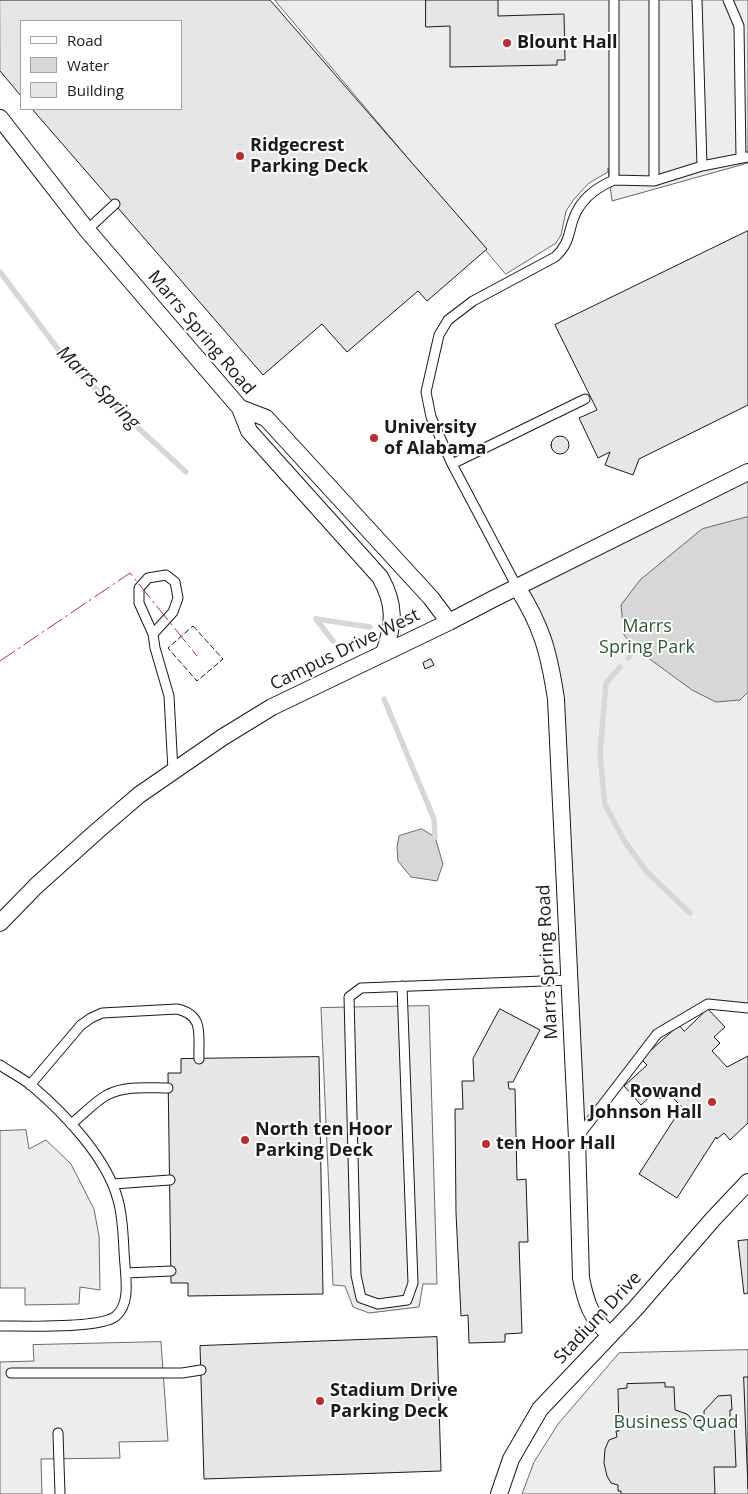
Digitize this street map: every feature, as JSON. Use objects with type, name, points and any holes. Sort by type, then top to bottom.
[{"type":"street","name":"Marrs Spring Road","points":[[0,118],[87,230],[240,408],[249,431],[380,577],[390,596],[392,606],[392,628],[384,653]]},
{"type":"street","points":[[240,408],[266,418],[431,598],[449,622]]},
{"type":"street","name":"Campus Drive West","points":[[0,923],[65,858],[140,795],[223,737],[272,707],[449,622],[748,472]]},
{"type":"street","name":"Marrs Spring Road","points":[[517,587],[530,608],[542,634],[556,699],[577,1139],[581,1278],[593,1317],[610,1335]]},
{"type":"street","name":"Stadium Drive","points":[[499,1494],[511,1459],[540,1409],[610,1335],[748,1182]]},
{"type":"lane","points":[[614,0],[614,180]]},
{"type":"lane","points":[[654,0],[654,181]]},
{"type":"lane","points":[[697,0],[702,166]]},
{"type":"lane","points":[[517,587],[452,464],[431,417],[426,392],[439,335],[448,320],[473,301],[555,257],[568,242],[573,222],[581,205],[596,190],[614,180],[654,181],[702,166],[745,158],[743,50],[739,26],[728,0]]},
{"type":"lane","points":[[87,230],[115,204]]},
{"type":"lane","points":[[452,464],[585,399]]},
{"type":"lane","points":[[153,634],[173,612],[178,598],[175,582],[166,575],[148,578],[139,588],[139,603],[153,634],[155,648],[169,696],[173,771]]},
{"type":"lane","points":[[402,986],[413,1283],[407,1300],[378,1304],[361,1298],[356,1274],[349,997],[361,988],[402,986],[569,980]]},
{"type":"lane","points":[[577,1139],[657,1034],[708,1004],[748,1008]]},
{"type":"lane","points":[[30,1085],[81,1025],[102,1013],[177,1009],[185,1011],[197,1021],[199,1059]]},
{"type":"lane","points":[[0,1065],[30,1085],[71,1124],[90,1147],[113,1184],[119,1201],[126,1273],[123,1306],[116,1316],[109,1320],[93,1324],[0,1326]]},
{"type":"lane","points":[[71,1124],[106,1095],[118,1090],[168,1088]]},
{"type":"lane","points":[[113,1184],[170,1180]]},
{"type":"lane","points":[[126,1273],[171,1271]]},
{"type":"lane","points":[[11,1373],[182,1372],[201,1370]]},
{"type":"lane","points":[[58,1433],[60,1494]]},
{"type":"shaded area","points":[[275,0],[748,0],[748,163],[612,201],[608,168],[608,172],[589,183],[574,199],[566,211],[561,235],[556,243],[506,274]]},
{"type":"shaded area","name":"Marrs Spring Park","points":[[748,472],[748,1008],[708,1004],[657,1034],[577,1139],[556,699],[517,587]]},
{"type":"shaded area","points":[[429,1006],[437,1284],[423,1284],[419,1307],[369,1313],[353,1307],[345,1286],[333,1285],[321,1008]]},
{"type":"shaded area","points":[[26,1130],[29,1149],[46,1140],[71,1164],[94,1209],[99,1236],[100,1290],[80,1287],[79,1304],[25,1305],[25,1288],[0,1288],[0,1131]]},
{"type":"shaded area","points":[[161,1342],[168,1441],[119,1442],[120,1458],[41,1459],[42,1494],[0,1494],[0,1362],[34,1361],[33,1345]]},
{"type":"shaded area","name":"Business Quad","points":[[748,1350],[748,1494],[522,1494],[534,1462],[558,1424],[619,1353]]},
{"type":"water","points":[[748,517],[748,692],[740,700],[716,702],[692,690],[636,649],[624,635],[621,605],[640,580],[702,529]]},
{"type":"water","points":[[422,829],[435,837],[443,864],[437,881],[411,877],[398,861],[397,847],[399,836]]},
{"type":"building","name":"Ridgecrest Parking Deck","points":[[0,0],[270,0],[487,249],[427,301],[418,291],[347,352],[322,324],[263,375],[33,110],[182,110],[182,20],[20,20],[20,95],[0,71]]},
{"type":"building","name":"Blount Hall","points":[[426,0],[498,0],[498,16],[564,14],[565,60],[557,60],[557,65],[450,67],[450,26],[426,27]]},
{"type":"building","points":[[748,231],[748,405],[639,459],[633,475],[605,465],[610,452],[598,458],[579,418],[597,410],[555,325]]},
{"type":"building","points":[[556,436],[564,436],[569,441],[567,452],[556,454],[551,449],[551,441]]},
{"type":"building","points":[[431,659],[434,665],[425,669],[423,663]]},
{"type":"building","name":"ten Hoor Hall","points":[[500,1009],[540,1030],[513,1082],[508,1082],[509,1089],[515,1089],[517,1180],[526,1179],[528,1242],[519,1242],[522,1333],[505,1334],[505,1342],[469,1343],[468,1315],[461,1316],[456,1213],[455,1109],[463,1109],[462,1081],[474,1081],[473,1059]]},
{"type":"building","name":"Rowand Johnson Hall","points":[[708,1009],[725,1027],[714,1037],[720,1043],[712,1051],[727,1067],[748,1056],[748,1123],[730,1140],[724,1133],[717,1139],[716,1137],[677,1198],[639,1174],[682,1107],[667,1092],[660,1099],[654,1093],[641,1105],[624,1086],[647,1065],[641,1059],[679,1025],[684,1031]]},
{"type":"building","name":"North ten Hoor Parking Deck","points":[[319,1057],[323,1294],[188,1296],[188,1283],[171,1283],[168,1073],[181,1073],[181,1059]]},
{"type":"building","points":[[748,1240],[748,1293],[744,1294],[738,1241]]},
{"type":"building","name":"Stadium Drive Parking Deck","points":[[437,1337],[441,1471],[204,1479],[200,1346]]},
{"type":"building","points":[[744,1377],[748,1377],[748,1489],[744,1386]]},
{"type":"building","points":[[665,1383],[665,1387],[674,1387],[675,1410],[687,1414],[693,1421],[704,1420],[704,1411],[718,1396],[731,1395],[732,1410],[730,1410],[730,1419],[734,1419],[736,1467],[714,1467],[715,1494],[621,1494],[621,1491],[618,1491],[618,1485],[611,1483],[607,1476],[604,1463],[605,1449],[609,1440],[617,1437],[616,1431],[619,1431],[618,1389],[627,1388],[627,1384]]},
{"type":"waterway","name":"Marrs Spring","points":[[0,272],[70,365],[186,472]]},
{"type":"waterway","points":[[316,619],[370,627]]},
{"type":"waterway","points":[[316,619],[333,641]]},
{"type":"waterway","name":"Marrs Spring","points":[[628,658],[636,649]]},
{"type":"waterway","points":[[620,667],[606,683],[600,754],[605,805],[625,842],[647,872],[690,913]]},
{"type":"waterway","points":[[384,699],[434,819],[435,837]]},
{"type":"fence","points":[[193,626],[223,659],[197,681],[168,648],[193,626]]},
{"type":"power","points":[[0,661],[130,573],[197,656]]},
{"type":"place","name":"Blount Hall","points":[[507,43]]},
{"type":"place","name":"Ridgecrest Parking Deck","points":[[240,156]]},
{"type":"place","name":"University of Alabama","points":[[374,438]]},
{"type":"place","name":"Rowand Johnson Hall","points":[[712,1102]]},
{"type":"place","name":"North ten Hoor Parking Deck","points":[[245,1140]]},
{"type":"place","name":"ten Hoor Hall","points":[[486,1144]]},
{"type":"place","name":"Stadium Drive Parking Deck","points":[[320,1401]]}]
